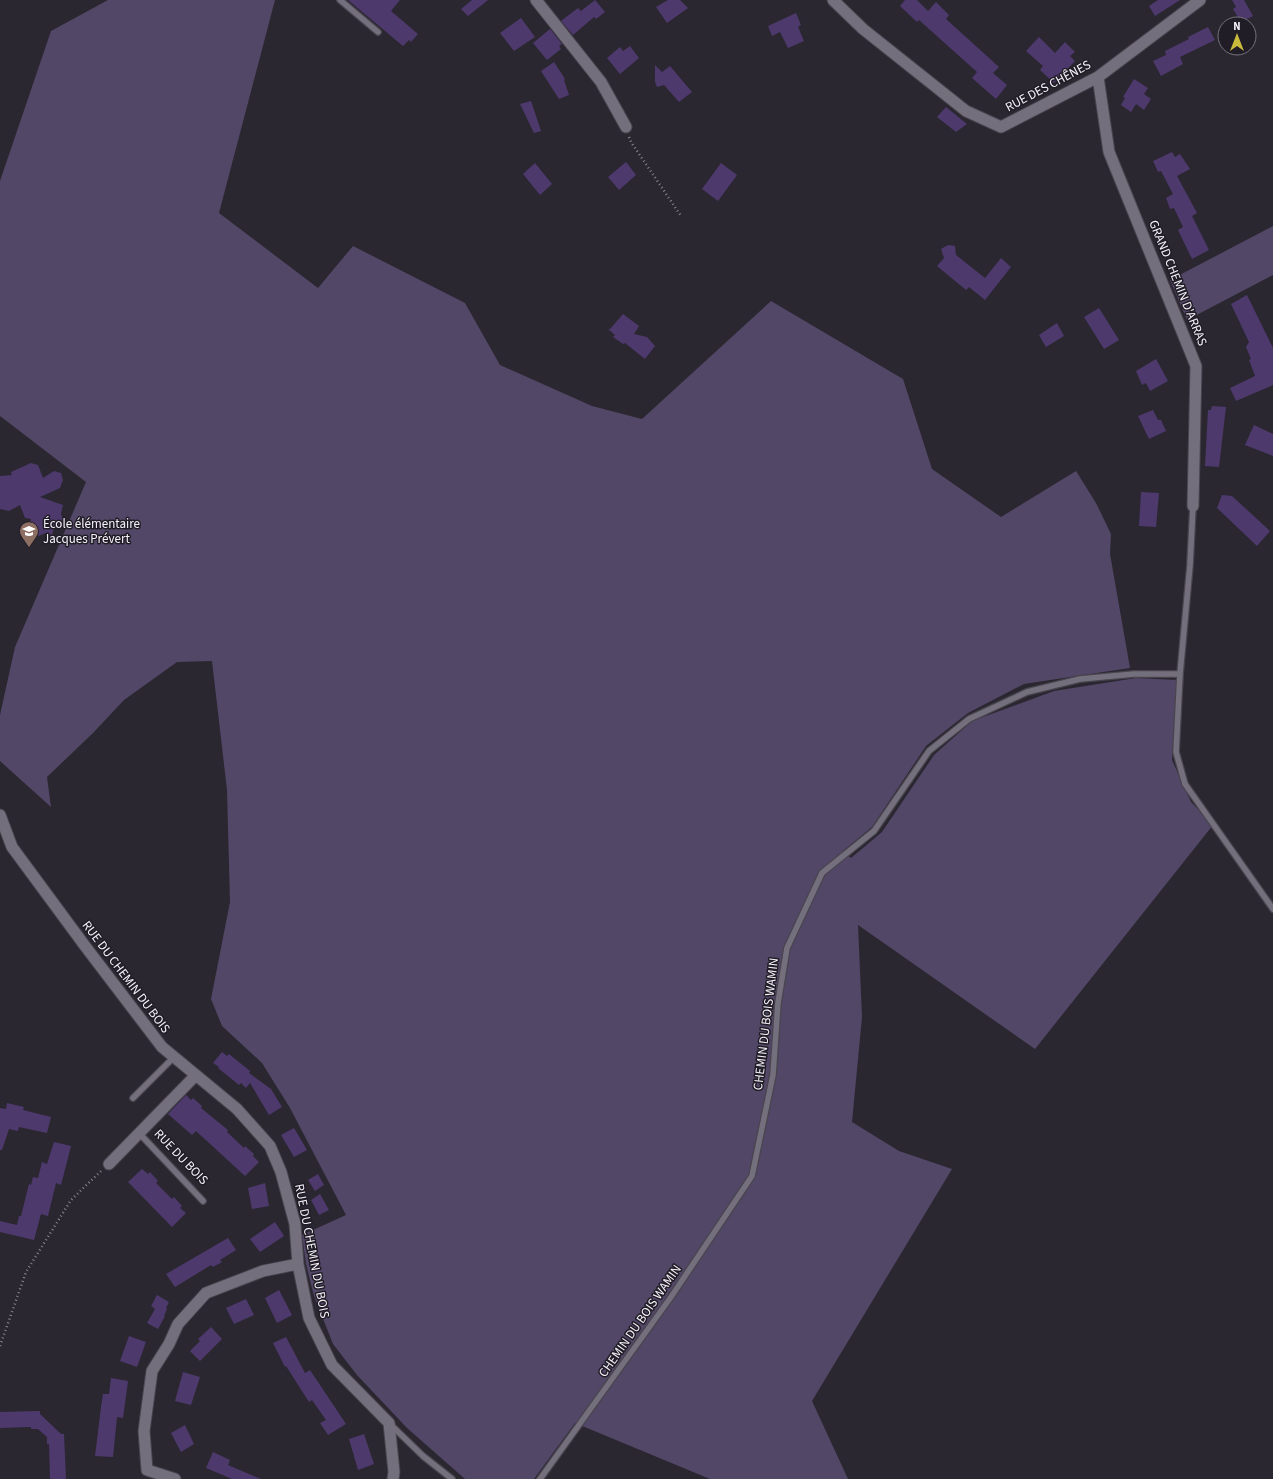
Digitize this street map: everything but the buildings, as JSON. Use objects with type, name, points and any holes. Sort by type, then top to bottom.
[{"type":"street","points":[[536,0],[601,82],[626,127]]},
{"type":"street","name":"RUE DES CHÊNES","points":[[833,0],[863,29],[966,111],[1001,127],[1098,77],[1200,0]]},
{"type":"street","name":"GRAND CHEMIN D'ARRAS","points":[[1098,77],[1110,152],[1196,366],[1194,506]]},
{"type":"street","name":"RUE DU CHEMIN DU BOIS","points":[[0,815],[12,847],[162,1047],[237,1110],[270,1146],[281,1172],[295,1224],[298,1264],[309,1318],[332,1365],[389,1423]]},
{"type":"street","name":"RUE DU BOIS","points":[[109,1164],[196,1076]]},
{"type":"street","points":[[175,1479],[147,1470],[144,1431],[152,1371],[169,1344],[178,1324],[206,1293],[263,1272],[298,1264]]},
{"type":"street","points":[[389,1423],[394,1472],[393,1479]]},
{"type":"lane","points":[[340,0],[378,32]]},
{"type":"lane","points":[[1194,506],[1180,674],[1176,752],[1185,784],[1273,909]]},
{"type":"lane","name":"CHEMIN DU BOIS WAMIN","points":[[540,1479],[671,1297],[752,1176],[773,1076],[778,1003],[787,948],[822,873],[874,831],[930,751],[969,719],[1027,692],[1080,679],[1134,674],[1180,674]]},
{"type":"lane","points":[[134,1098],[174,1057]]},
{"type":"lane","name":"RUE DU BOIS","points":[[139,1133],[203,1200]]},
{"type":"lane","points":[[389,1423],[423,1456],[452,1479]]},
{"type":"path","points":[[626,127],[631,142],[681,216]]},
{"type":"path","points":[[0,1346],[26,1272],[71,1200],[109,1164]]},
{"type":"shaded area","points":[[108,0],[275,0],[219,213],[318,288],[353,246],[465,303],[500,365],[592,406],[642,419],[771,301],[903,379],[932,469],[1001,517],[1076,471],[1096,503],[1111,534],[1110,554],[1130,668],[1024,684],[968,713],[926,746],[872,827],[843,851],[851,858],[882,832],[934,755],[972,721],[1054,691],[1136,678],[1177,680],[1172,760],[1191,802],[1213,825],[1035,1049],[858,925],[862,1017],[852,1122],[899,1151],[952,1169],[812,1401],[848,1479],[710,1479],[575,1423],[534,1479],[465,1479],[407,1428],[357,1375],[333,1344],[314,1296],[306,1264],[302,1235],[346,1215],[290,1108],[262,1063],[222,1026],[211,999],[230,902],[227,790],[212,661],[177,662],[124,700],[93,733],[47,777],[51,807],[0,761],[0,715],[15,647],[86,482],[0,416],[0,181],[51,31]]},
{"type":"shaded area","points":[[1273,226],[1273,275],[1187,320],[1170,280]]},
{"type":"place","name":"École élémentaire Jacques Prévert","points":[[29,548]]}]
